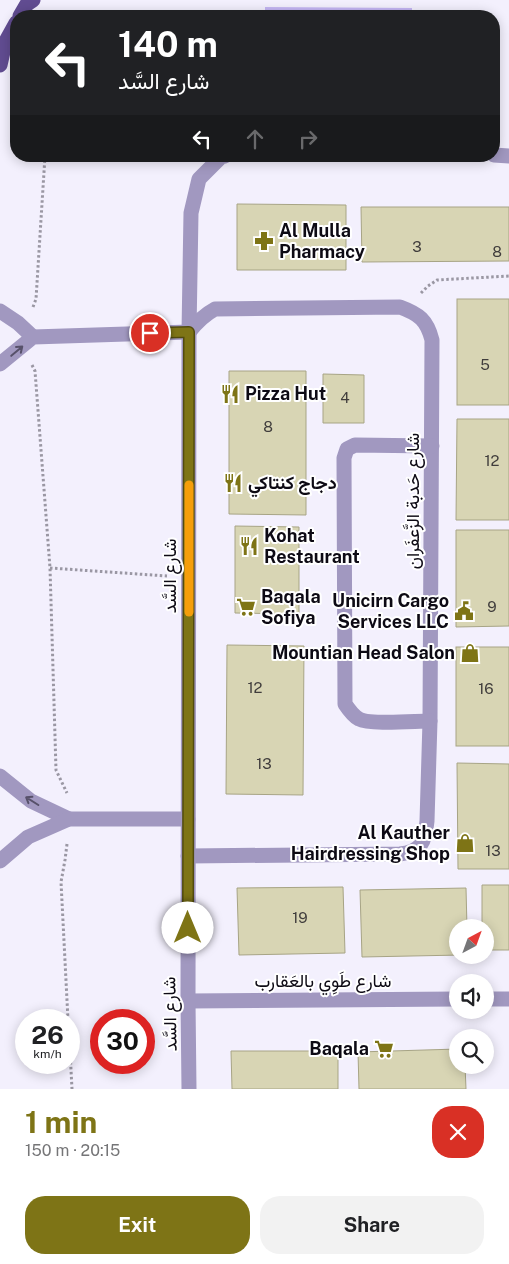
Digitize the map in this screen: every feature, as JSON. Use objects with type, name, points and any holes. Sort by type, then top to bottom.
[{"type":"main road","points":[[24,10],[32,0]]},
{"type":"main road","points":[[0,65],[5,43],[10,34]]},
{"type":"street","name":"شارع السَّد","points":[[189,1089],[189,332],[191,214],[200,179],[216,162]]},
{"type":"street","points":[[0,364],[33,337],[189,332],[205,314],[216,309],[400,307],[412,311]]},
{"type":"street","points":[[0,311],[18,323],[33,337]]},
{"type":"street","name":"شارع حَدبة الزَّعفَران","points":[[188,856],[411,853],[420,846],[426,833],[430,721],[432,340],[429,327],[412,311]]},
{"type":"street","points":[[430,721],[369,722],[359,719],[351,713],[345,704],[344,458],[347,449],[355,445],[432,446]]},
{"type":"street","points":[[0,776],[31,801],[68,819]]},
{"type":"street","points":[[0,861],[28,837],[68,819],[188,819]]},
{"type":"street","name":"شارع طَوِي بالعَقارب","points":[[188,1001],[449,999]]},
{"type":"street","points":[[494,999],[509,999]]},
{"type":"path","points":[[31,313],[36,299],[45,162]]},
{"type":"path","points":[[412,311],[420,294],[437,280],[509,276]]},
{"type":"path","points":[[29,360],[35,371],[50,568],[56,770],[68,797],[65,860],[60,882],[67,1009]]},
{"type":"path","points":[[50,568],[189,577]]},
{"type":"path","points":[[71,1074],[72,1089]]},
{"type":"shaded area","points":[[265,7],[412,8],[412,10],[265,10]]},
{"type":"building","points":[[237,204],[346,205],[346,270],[237,270]]},
{"type":"building","points":[[361,207],[509,207],[509,261],[362,262]]},
{"type":"building","points":[[457,299],[509,299],[509,405],[457,405]]},
{"type":"building","points":[[229,371],[306,371],[306,515],[229,514]]},
{"type":"building","points":[[323,374],[364,375],[364,423],[323,423]]},
{"type":"building","points":[[457,419],[509,419],[509,520],[456,520]]},
{"type":"building","points":[[235,526],[299,527],[299,614],[235,613]]},
{"type":"building","points":[[456,530],[509,530],[509,626],[456,627]]},
{"type":"building","points":[[227,645],[304,646],[303,795],[226,794]]},
{"type":"building","points":[[456,647],[509,647],[509,746],[456,746]]},
{"type":"building","points":[[457,763],[509,764],[509,869],[458,869]]},
{"type":"building","points":[[482,885],[509,885],[509,950],[494,950],[494,919],[482,919]]},
{"type":"building","points":[[343,887],[345,953],[239,955],[237,888]]},
{"type":"building","points":[[466,888],[467,919],[449,919],[449,955],[362,957],[360,890]]},
{"type":"building","points":[[449,1049],[449,1074],[465,1074],[466,1089],[359,1089],[358,1052]]},
{"type":"building","points":[[231,1051],[338,1051],[338,1089],[232,1089]]},
{"type":"slow traffic","points":[[189,485],[189,612]]},
{"type":"place","name":"Al Mulla Pharmacy","points":[[264,241]]},
{"type":"place","name":"Pizza Hut","points":[[230,394]]},
{"type":"place","name":"دجاج كنتاكي","points":[[233,483]]},
{"type":"place","name":"Kohat Restaurant","points":[[249,546]]},
{"type":"place","name":"Baqala Sofiya","points":[[246,607]]},
{"type":"place","name":"Unicirn Cargo Services LLC","points":[[464,611]]},
{"type":"place","name":"Mountian Head Salon","points":[[470,653]]},
{"type":"place","name":"Al Kauther Hairdressing Shop","points":[[465,843]]},
{"type":"place","name":"Baqala","points":[[384,1049]]},
{"type":"route","points":[[150,333],[189,332],[188,928]]}]
